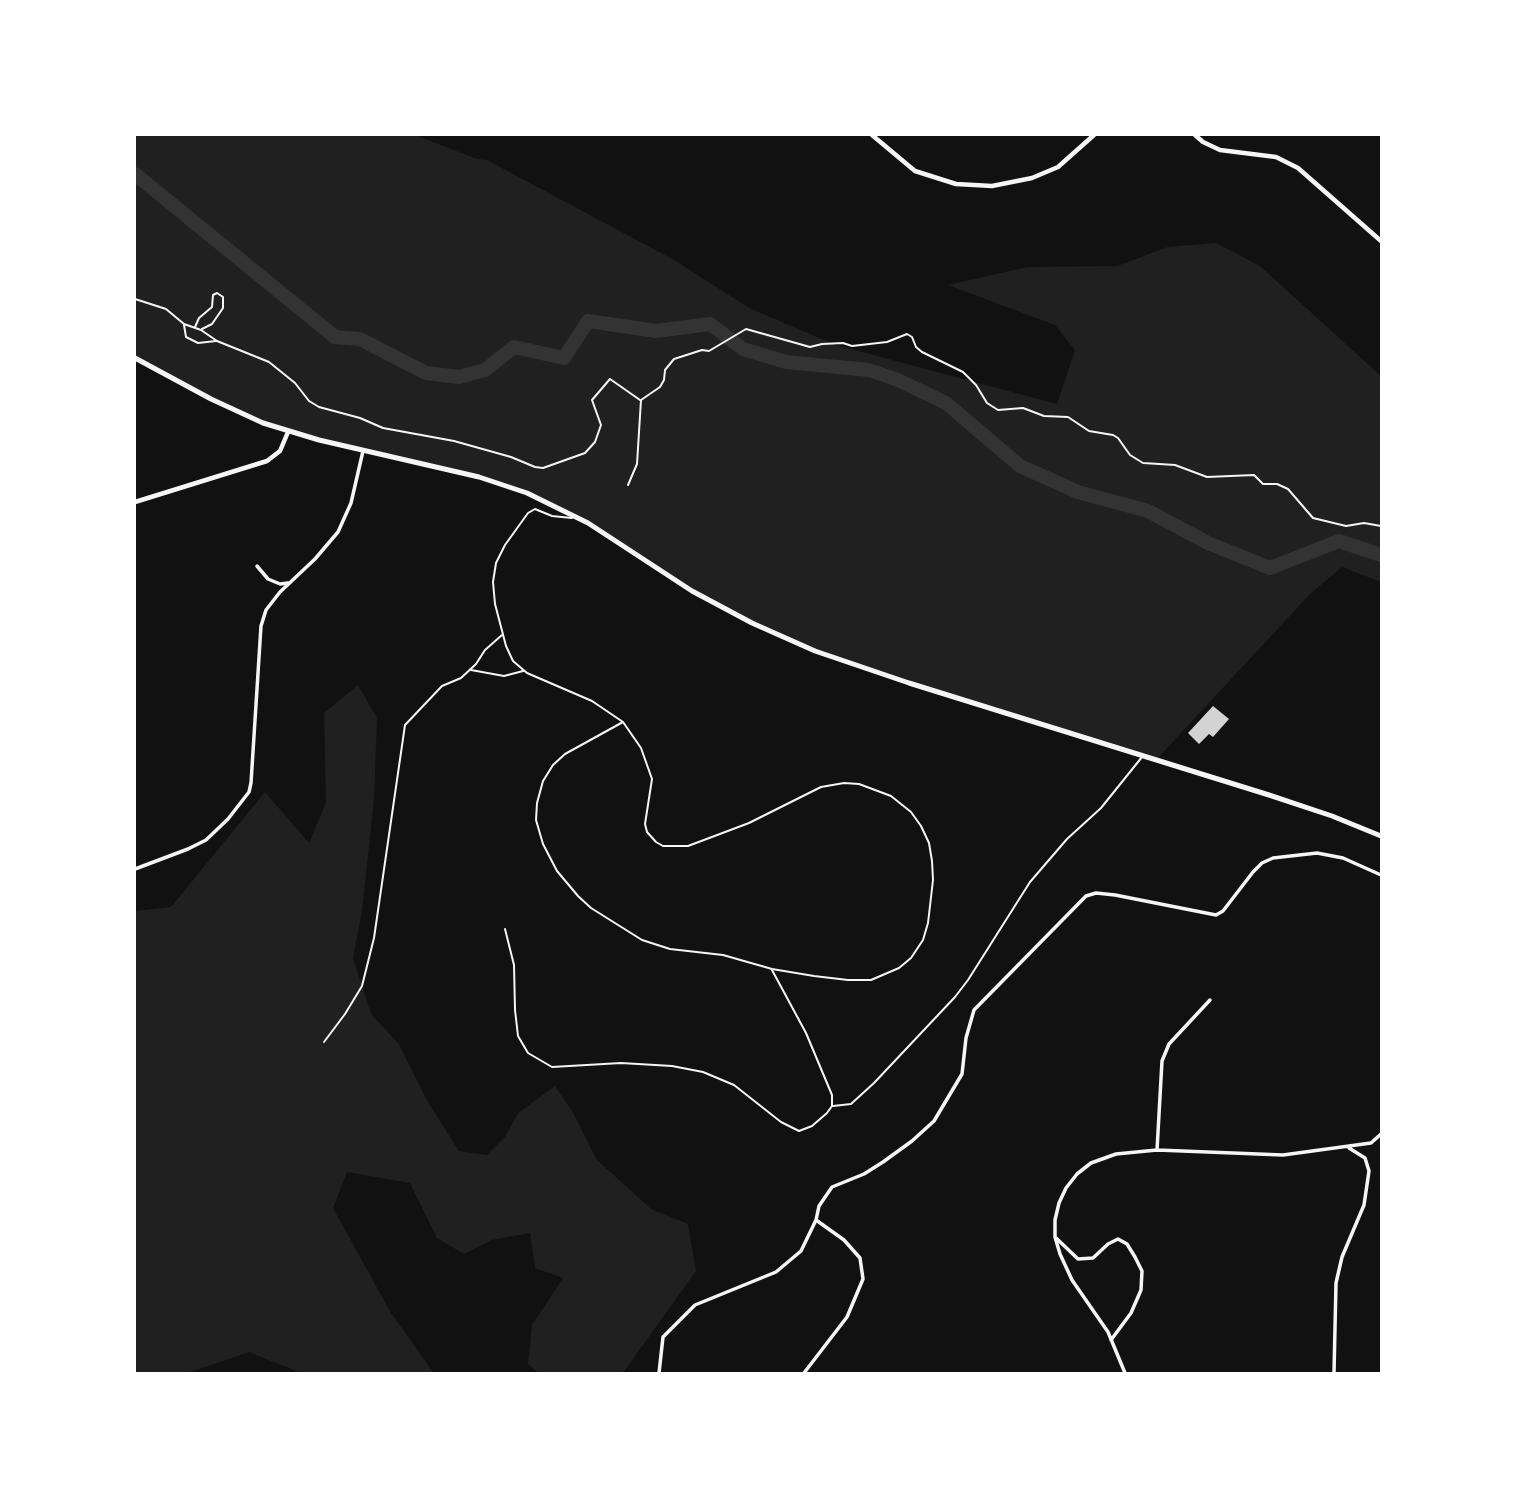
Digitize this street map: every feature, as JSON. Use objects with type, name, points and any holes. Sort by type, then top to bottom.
[{"type":"main road","points":[[135,358],[228,408],[288,432],[363,451],[418,461],[527,493],[596,527],[692,590],[752,623],[815,651],[1142,757],[1269,795],[1381,836]]},
{"type":"street","points":[[872,135],[915,171],[956,184],[992,186],[1032,177],[1058,167],[1094,135]]},
{"type":"street","points":[[1195,135],[1220,150],[1276,157],[1298,168],[1381,241]]},
{"type":"street","points":[[135,502],[267,461],[280,451],[288,432]]},
{"type":"street","points":[[135,869],[206,840],[228,819],[249,792],[261,626],[270,604],[338,532],[351,503],[363,451]]},
{"type":"street","points":[[257,566],[268,579],[280,584],[290,583]]},
{"type":"street","points":[[659,1373],[663,1337],[695,1305],[776,1272],[801,1251],[816,1220],[819,1206],[832,1186],[864,1174],[883,1162],[934,1121],[962,1074],[968,1023],[975,1010],[1086,896],[1096,893],[1115,895],[1216,915],[1223,911],[1262,863],[1273,858],[1317,853],[1343,858],[1381,875]]},
{"type":"street","points":[[1157,1150],[1162,1060],[1169,1044],[1210,1000]]},
{"type":"street","points":[[1125,1373],[1104,1324],[1072,1280],[1055,1237],[1059,1203],[1066,1188],[1083,1169],[1107,1156],[1157,1150],[1283,1155],[1371,1143],[1381,1134]]},
{"type":"street","points":[[1334,1373],[1336,1283],[1342,1257],[1364,1205],[1369,1171],[1365,1158],[1354,1149],[1344,1147]]},
{"type":"street","points":[[804,1373],[847,1317],[863,1279],[860,1258],[844,1240],[816,1220]]},
{"type":"street","points":[[1055,1237],[1078,1259],[1093,1258],[1113,1241],[1123,1241],[1130,1248],[1142,1271],[1142,1290],[1131,1313],[1111,1340]]},
{"type":"lane","points":[[576,517],[565,519],[535,509],[528,513],[505,545],[496,563],[493,582],[495,604],[513,661],[524,670],[592,701],[623,722],[641,748],[652,779],[645,824],[647,832],[663,846],[688,846],[749,823],[821,788],[844,783],[859,784],[891,796],[911,812],[921,827],[929,843],[932,861],[931,907],[923,940],[911,958],[887,974],[872,980],[848,980],[772,969],[723,955],[670,949],[642,940],[591,908],[557,871],[543,844],[536,820],[537,803],[543,781],[553,765],[565,754],[623,722]]},
{"type":"lane","points":[[324,1042],[362,986],[374,938],[405,724],[442,686],[461,678],[470,670],[498,636],[503,635]]},
{"type":"lane","points":[[470,670],[504,677],[524,670]]},
{"type":"lane","points":[[505,929],[514,965],[515,1010],[519,1036],[524,1049],[545,1065],[552,1067],[621,1063],[672,1066],[703,1073],[734,1085],[781,1122],[799,1131],[812,1126],[832,1106],[851,1104],[955,997],[1030,882],[1067,839],[1101,808],[1142,757]]},
{"type":"lane","points":[[772,969],[806,1033],[832,1095],[832,1106]]},
{"type":"path","points":[[195,328],[199,318],[212,307],[213,295],[217,293],[223,297],[223,309],[212,324],[201,330]]},
{"type":"path","points":[[135,299],[166,309],[184,324],[201,330],[217,341],[269,362],[295,383],[309,401],[319,407],[360,418],[383,428],[454,441],[535,467],[552,465],[585,453],[595,442],[601,425],[592,400],[610,379],[641,400]]},
{"type":"path","points":[[184,324],[186,337],[198,343],[217,341]]},
{"type":"path","points":[[641,400],[660,387],[665,370],[674,359],[702,350],[709,351],[746,329],[752,328],[774,338],[810,347],[822,344],[843,343],[852,346],[887,342],[907,334],[922,352],[963,372],[976,385],[986,403],[998,410],[1023,408],[1044,416],[1068,417],[1089,431],[1118,438],[1130,455],[1143,463],[1175,465],[1207,477],[1254,475],[1264,484],[1277,484],[1288,489],[1312,518],[1346,526],[1364,523],[1381,526]]},
{"type":"path","points":[[628,485],[637,464],[641,400]]},
{"type":"shaded area","points":[[135,135],[415,135],[477,159],[487,160],[676,261],[749,308],[836,345],[1057,404],[1075,350],[1055,325],[948,285],[1027,267],[1117,266],[1168,247],[1216,243],[1260,266],[1381,376],[1381,582],[1342,567],[1310,594],[1155,761],[839,660],[730,612],[595,527],[505,485],[266,424],[135,358]]},
{"type":"shaded area","points":[[358,685],[377,718],[374,800],[362,911],[353,958],[371,1014],[398,1043],[428,1102],[459,1151],[487,1155],[505,1137],[518,1113],[555,1086],[572,1111],[596,1159],[651,1209],[688,1224],[696,1271],[623,1373],[538,1373],[528,1364],[532,1325],[563,1278],[535,1268],[530,1233],[492,1240],[464,1254],[437,1238],[410,1183],[347,1172],[333,1208],[391,1313],[434,1373],[301,1373],[249,1352],[187,1373],[135,1373],[135,911],[171,907],[265,792],[309,843],[326,803],[324,713]]},
{"type":"building","points":[[1213,706],[1229,719],[1213,737],[1209,734],[1199,744],[1188,733]]},
{"type":"waterway","points":[[135,174],[335,337],[360,339],[426,373],[459,377],[485,370],[514,347],[564,358],[588,321],[656,331],[710,324],[743,349],[786,362],[869,370],[898,380],[946,403],[1020,466],[1078,492],[1148,511],[1208,543],[1270,568],[1339,541],[1381,555]]}]
